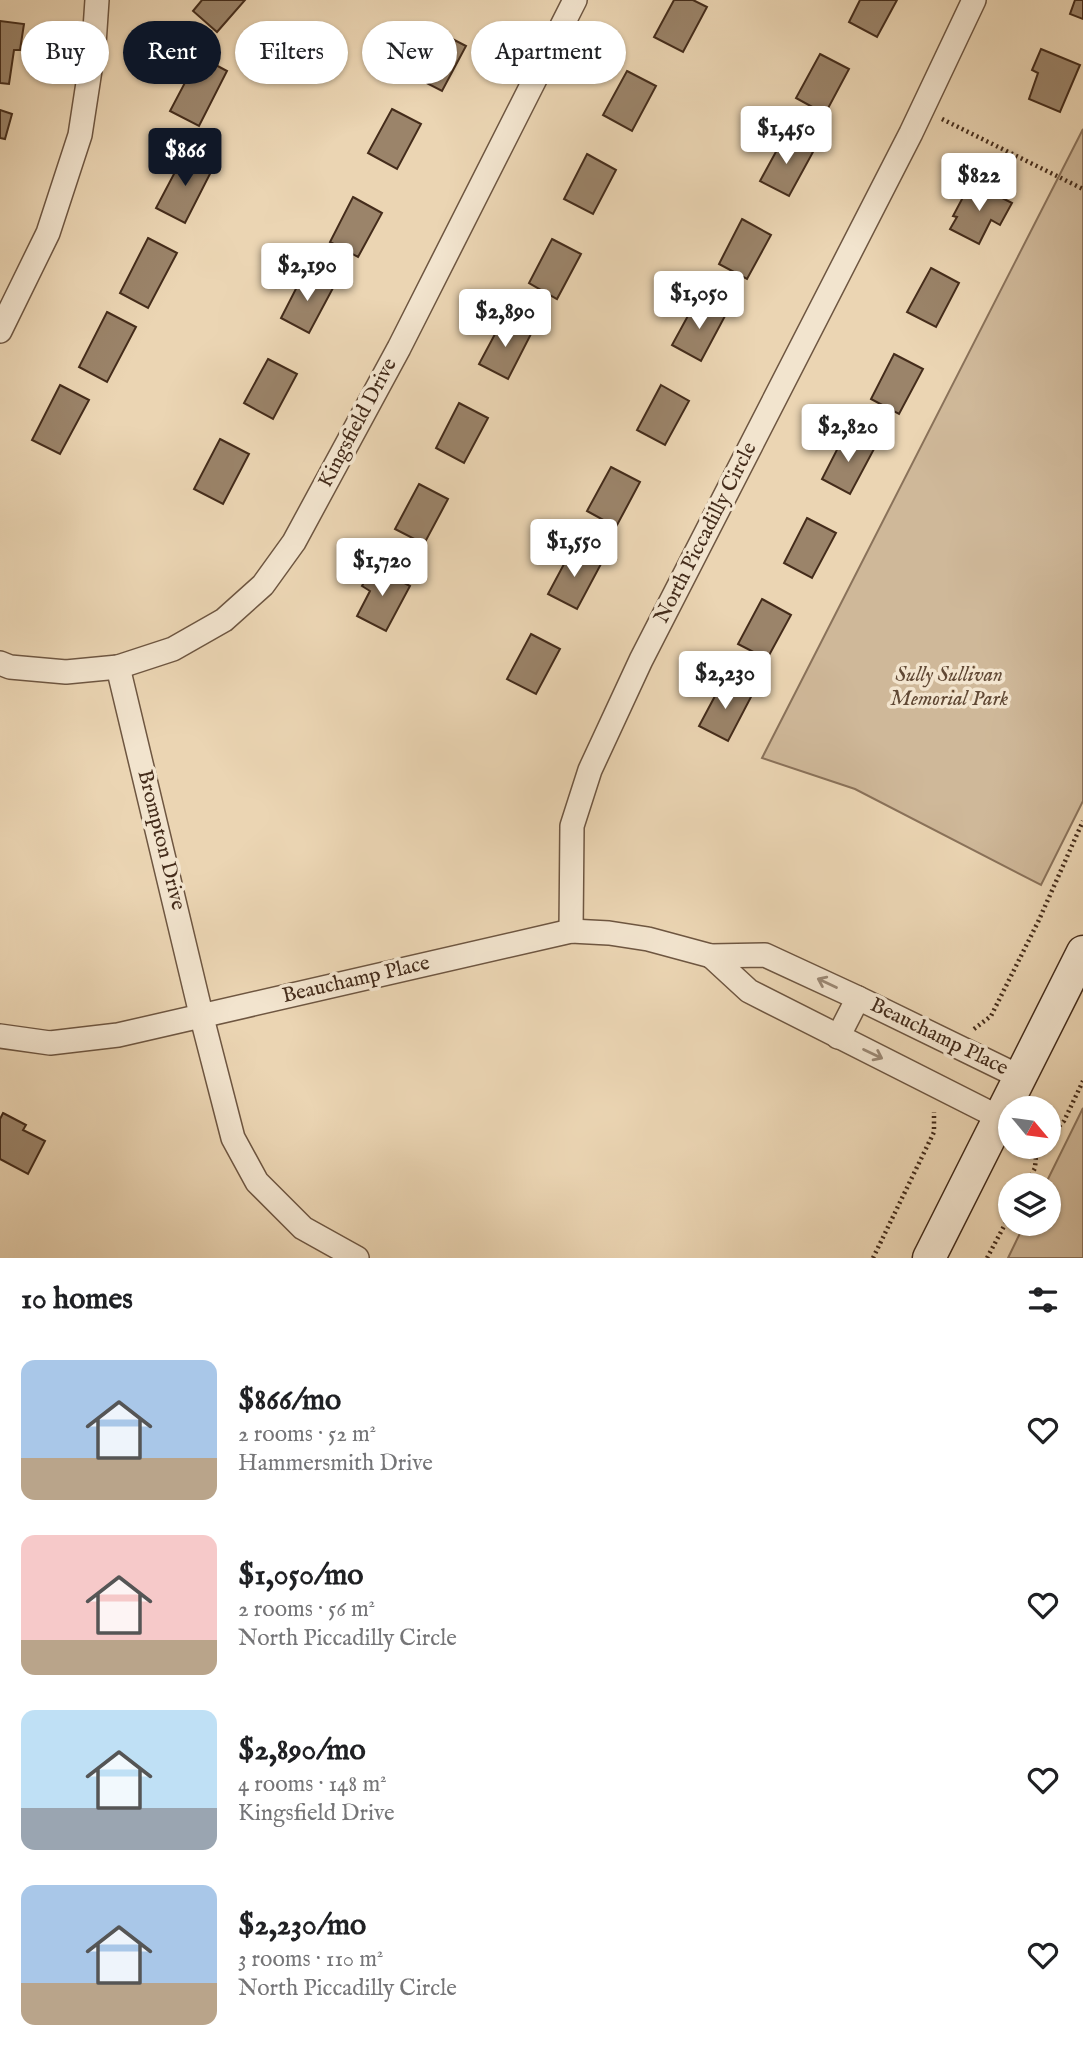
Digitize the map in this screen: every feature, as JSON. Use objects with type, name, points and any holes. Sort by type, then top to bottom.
[{"type":"street","points":[[0,331],[48,233],[80,135],[94,44],[97,0]]},
{"type":"street","name":"Kingsfield Drive","points":[[0,663],[10,667],[66,672],[118,667],[173,649],[224,620],[263,585],[294,542],[399,348],[575,0]]},
{"type":"street","name":"North Piccadilly Circle","points":[[571,931],[572,826],[590,770],[641,660],[922,109],[974,0]]},
{"type":"street","name":"Brompton Drive","points":[[118,667],[233,1138],[257,1182],[303,1228],[357,1258]]},
{"type":"street","name":"Beauchamp Place","points":[[0,1037],[50,1043],[118,1035],[571,931],[648,939],[711,956],[765,955],[1020,1077]]},
{"type":"street","points":[[1011,1096],[1083,952]]},
{"type":"street","name":"Beauchamp Place","points":[[711,956],[749,991],[998,1117]]},
{"type":"street","name":"Beauchamp Place","points":[[838,1037],[858,998]]},
{"type":"street","points":[[929,1258],[998,1122]]},
{"type":"path","points":[[922,109],[1083,189]]},
{"type":"path","points":[[1061,1124],[1083,1081]]},
{"type":"path","points":[[987,1258],[999,1236]]},
{"type":"green space","name":"Sully Sullivan Memorial Park","points":[[1083,129],[1083,801],[1041,885],[855,789],[762,758]]},
{"type":"green space","points":[[1083,1108],[1083,1258],[1008,1258],[1019,1236],[1061,1236],[1061,1173],[1051,1173],[1058,1159],[1061,1159],[1061,1153]]},
{"type":"building","points":[[202,0],[245,0],[221,27],[221,21],[204,21],[193,11]]},
{"type":"building","points":[[674,0],[693,0],[707,7],[683,52],[654,37]]},
{"type":"building","points":[[860,0],[897,0],[877,37],[849,22]]},
{"type":"building","points":[[1075,0],[1083,0],[1083,19],[1070,14]]},
{"type":"building","points":[[0,21],[21,24],[20,50],[14,50],[9,84],[0,83]]},
{"type":"building","points":[[457,41],[466,46],[457,63]]},
{"type":"building","points":[[1041,49],[1080,65],[1060,112],[1029,99],[1038,73],[1032,70]]},
{"type":"building","points":[[820,54],[849,69],[825,114],[796,98]]},
{"type":"building","points":[[221,68],[227,71],[221,83]]},
{"type":"building","points":[[626,73],[656,86],[632,131],[603,115],[620,84],[626,84]]},
{"type":"building","points":[[184,84],[220,84],[199,126],[170,111]]},
{"type":"building","points":[[428,84],[446,84],[442,91]]},
{"type":"building","points":[[392,109],[421,124],[397,169],[368,153]]},
{"type":"building","points":[[0,110],[12,114],[5,139],[0,138]]},
{"type":"building","points":[[784,137],[813,152],[789,196],[760,181]]},
{"type":"building","points":[[185,153],[213,168],[185,223],[156,208]]},
{"type":"building","points":[[587,154],[616,170],[593,214],[564,199]]},
{"type":"building","points":[[971,182],[1012,203],[1000,225],[991,220],[979,244],[950,229],[957,217],[953,216]]},
{"type":"building","points":[[353,197],[382,213],[358,257],[330,242]]},
{"type":"building","points":[[742,219],[771,235],[747,279],[719,264]]},
{"type":"building","points":[[148,238],[177,253],[148,308],[120,293]]},
{"type":"building","points":[[552,239],[581,254],[557,299],[529,283]]},
{"type":"building","points":[[931,268],[959,283],[936,327],[907,312]]},
{"type":"building","points":[[304,273],[333,288],[309,333],[281,318]]},
{"type":"building","points":[[696,301],[725,316],[701,361],[672,345]]},
{"type":"building","points":[[107,312],[136,327],[107,382],[79,367]]},
{"type":"building","points":[[503,319],[531,334],[508,379],[479,364]]},
{"type":"building","points":[[894,354],[923,369],[899,414],[871,399]]},
{"type":"building","points":[[268,359],[297,374],[273,419],[244,403]]},
{"type":"building","points":[[60,385],[89,400],[60,454],[32,440]]},
{"type":"building","points":[[661,385],[689,401],[665,445],[637,430]]},
{"type":"building","points":[[459,403],[488,418],[464,463],[436,448]]},
{"type":"building","points":[[845,434],[874,449],[850,494],[822,479]]},
{"type":"building","points":[[220,439],[249,454],[223,504],[194,489]]},
{"type":"building","points":[[611,467],[640,482],[616,527],[587,511]]},
{"type":"building","points":[[419,484],[448,499],[424,544],[395,529]]},
{"type":"building","points":[[807,518],[836,533],[812,578],[784,563]]},
{"type":"building","points":[[572,549],[601,564],[577,609],[548,594]]},
{"type":"building","points":[[373,566],[410,586],[386,631],[357,616],[370,591],[362,586]]},
{"type":"building","points":[[762,599],[791,615],[767,659],[738,644]]},
{"type":"building","points":[[531,634],[560,649],[536,694],[507,679]]},
{"type":"building","points":[[723,681],[751,697],[728,741],[699,726]]},
{"type":"building","points":[[3,1113],[26,1125],[23,1130],[45,1141],[28,1174],[0,1159],[0,1119]]}]
